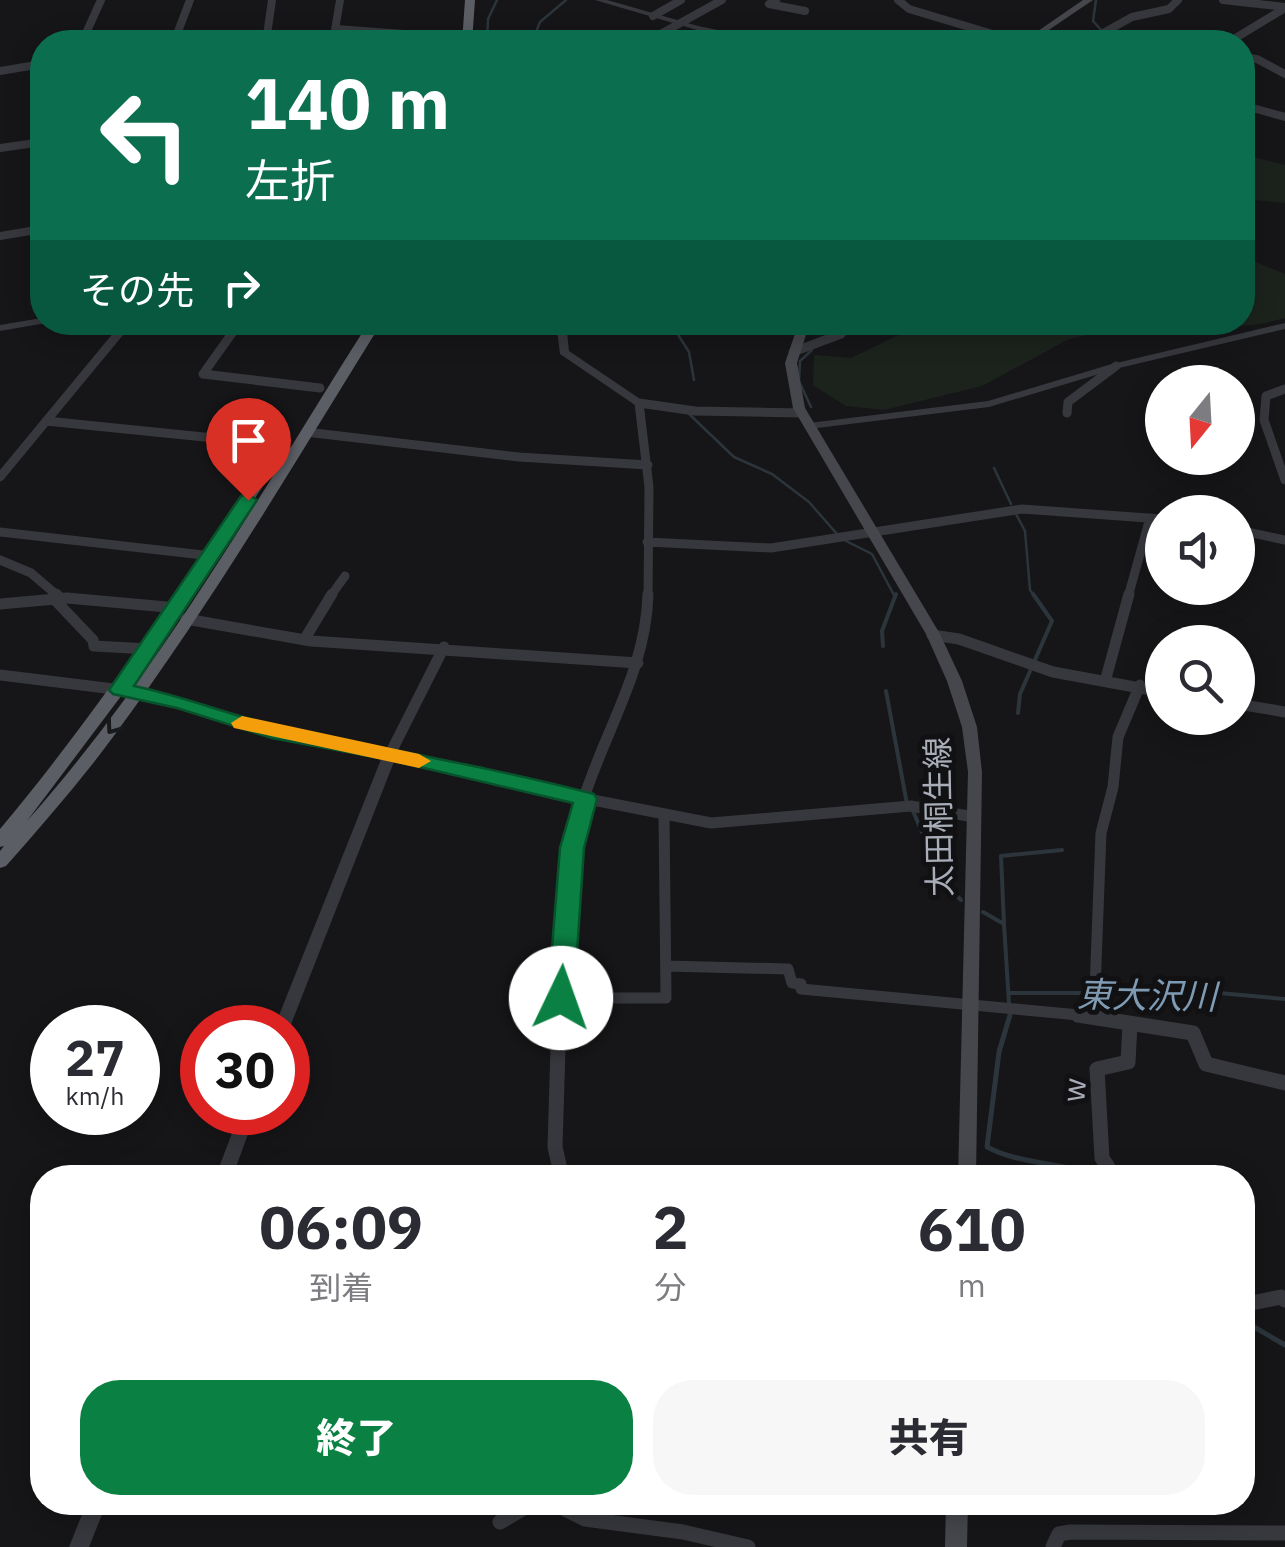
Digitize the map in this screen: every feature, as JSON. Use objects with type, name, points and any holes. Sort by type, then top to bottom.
[{"type":"highway","points":[[468,30],[470,0]]},
{"type":"highway","points":[[479,30],[480,0]]},
{"type":"highway","points":[[0,841],[129,691],[149,649],[182,613],[212,556],[354,335]]},
{"type":"highway","points":[[0,862],[79,772],[368,335]]},
{"type":"main road","points":[[1041,30],[1089,0]]},
{"type":"main road","name":"太田桐生線","points":[[800,335],[793,352],[791,378],[805,420],[932,635],[968,714],[974,756],[974,817],[967,1165]]},
{"type":"main road","points":[[956,1547],[957,1515]]},
{"type":"street","points":[[87,30],[101,0]]},
{"type":"street","points":[[179,30],[190,0]]},
{"type":"street","points":[[267,30],[272,0]]},
{"type":"street","points":[[340,0],[336,29],[350,30]]},
{"type":"street","points":[[599,0],[712,30]]},
{"type":"street","points":[[654,16],[681,0]]},
{"type":"street","points":[[670,30],[722,0]]},
{"type":"street","points":[[776,0],[769,4],[806,11]]},
{"type":"street","points":[[787,0],[802,2]]},
{"type":"street","points":[[900,0],[908,9],[981,30]]},
{"type":"street","points":[[1109,30],[1132,17],[1168,9],[1178,0]]},
{"type":"street","points":[[1223,0],[1285,8]]},
{"type":"street","points":[[1249,30],[1285,8]]},
{"type":"street","points":[[1255,59],[1285,74]]},
{"type":"street","points":[[0,71],[30,66]]},
{"type":"street","points":[[1255,108],[1285,117]]},
{"type":"street","points":[[0,148],[30,144]]},
{"type":"street","points":[[0,236],[30,231]]},
{"type":"street","points":[[0,328],[30,323]]},
{"type":"street","points":[[1255,333],[1285,326]]},
{"type":"street","points":[[0,477],[117,335]]},
{"type":"street","points":[[230,335],[202,374],[320,388]]},
{"type":"street","points":[[563,335],[564,352],[639,403],[805,420],[989,404],[1116,366],[1247,335]]},
{"type":"street","points":[[793,352],[838,335]]},
{"type":"street","points":[[1067,413],[1068,402],[1116,366]]},
{"type":"street","points":[[1285,389],[1266,396],[1263,413],[1280,451],[1285,480]]},
{"type":"street","points":[[559,1165],[556,1147],[561,998],[572,848],[611,722],[638,663],[648,618],[648,465],[639,403]]},
{"type":"street","points":[[46,421],[284,444]]},
{"type":"street","points":[[306,432],[376,437],[444,452],[648,465]]},
{"type":"street","points":[[647,542],[771,548],[1012,510],[1145,518]]},
{"type":"street","points":[[0,543],[4,533],[212,556]]},
{"type":"street","points":[[1255,534],[1285,540]]},
{"type":"street","points":[[1106,678],[1145,536]]},
{"type":"street","points":[[0,560],[31,573],[93,640],[94,646],[149,649]]},
{"type":"street","points":[[304,640],[345,576]]},
{"type":"street","points":[[0,604],[57,599],[182,613],[304,640],[638,663]]},
{"type":"street","points":[[932,635],[954,638],[1035,667],[1145,687]]},
{"type":"street","points":[[291,1005],[390,754],[444,647]]},
{"type":"street","points":[[0,675],[129,691],[272,732],[390,754],[586,799],[726,824],[907,807],[974,817]]},
{"type":"street","points":[[1094,1016],[1101,833],[1113,787],[1118,737],[1140,685]]},
{"type":"street","points":[[1255,707],[1285,712]]},
{"type":"street","points":[[561,998],[666,998],[664,814]]},
{"type":"street","points":[[666,966],[788,969],[792,983],[800,984],[800,990],[1094,1016],[1193,1033],[1206,1064],[1285,1083]]},
{"type":"street","name":"w","points":[[1107,1165],[1102,1158],[1097,1070],[1128,1062],[1130,1024]]},
{"type":"street","points":[[227,1165],[239,1135]]},
{"type":"street","points":[[1255,1303],[1283,1299]]},
{"type":"street","points":[[79,1547],[92,1515]]},
{"type":"street","points":[[500,1522],[512,1515]]},
{"type":"street","points":[[577,1515],[748,1547]]},
{"type":"street","points":[[1052,1547],[1059,1534],[1070,1532],[1285,1534]]},
{"type":"shaded area","points":[[1255,157],[1285,165],[1285,203],[1255,200]]},
{"type":"shaded area","points":[[1255,262],[1285,274],[1285,318],[1255,324]]},
{"type":"shaded area","points":[[898,335],[1087,335],[1069,339],[982,386],[884,410],[846,406],[813,385],[814,355],[851,358]]},
{"type":"waterway","points":[[488,30],[497,0]]},
{"type":"waterway","points":[[537,30],[540,22],[566,0]]},
{"type":"waterway","points":[[1096,0],[1093,21],[1101,30]]},
{"type":"waterway","points":[[678,335],[689,352],[694,380]]},
{"type":"waterway","points":[[811,407],[799,381],[800,361],[812,350]]},
{"type":"waterway","points":[[688,413],[734,457],[772,474],[809,502],[837,534]]},
{"type":"waterway","points":[[994,468],[1011,504]]},
{"type":"waterway","points":[[1016,514],[1025,531],[1030,590],[1035,597]]},
{"type":"waterway","points":[[844,540],[872,554],[895,597]]},
{"type":"waterway","points":[[1018,713],[1020,694],[1052,621],[1033,594]]},
{"type":"waterway","points":[[883,646],[882,631],[895,597]]},
{"type":"waterway","points":[[886,691],[907,804]]},
{"type":"waterway","points":[[913,811],[944,883],[961,900]]},
{"type":"waterway","points":[[1004,924],[1001,856],[1062,850]]},
{"type":"waterway","points":[[983,912],[1004,924]]},
{"type":"waterway","points":[[1004,924],[1009,1004]]},
{"type":"waterway","name":"東大沢川","points":[[1010,993],[1090,993]]},
{"type":"waterway","name":"東大沢川","points":[[1100,993],[1219,993],[1285,999]]},
{"type":"waterway","points":[[1010,1015],[999,1052],[987,1147],[1053,1165]]},
{"type":"waterway","points":[[1255,1328],[1285,1345]]},
{"type":"slow traffic","points":[[242,723],[419,761]]},
{"type":"route","points":[[248,500],[120,690],[182,702],[272,732],[390,754],[586,799],[572,848],[561,998]]}]
